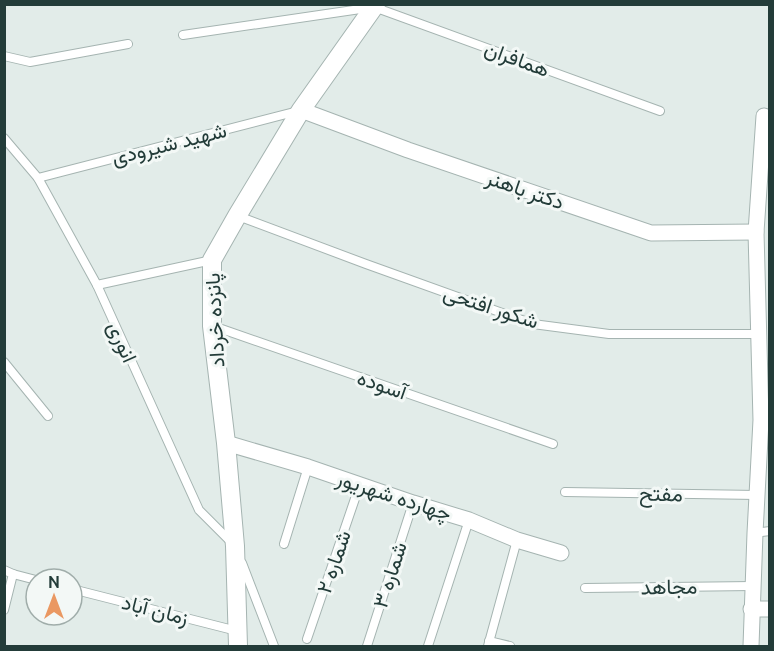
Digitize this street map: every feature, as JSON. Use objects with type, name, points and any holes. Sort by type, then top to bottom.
[{"type":"street","name":"پانزده خرداد","points":[[238,639],[235,546],[212,326],[212,260],[301,110],[375,6]]},
{"type":"street","name":"دکتر باهنر","points":[[301,110],[408,150],[651,233],[756,232]]},
{"type":"street","points":[[751,646],[753,585],[762,532],[757,495],[765,420],[758,334],[764,264],[756,232],[766,146],[764,116]]},
{"type":"street","name":"چهارده شهریور","points":[[226,443],[360,484],[469,520],[517,540],[561,553]]},
{"type":"street","points":[[751,609],[770,609]]},
{"type":"lane","points":[[183,35],[375,6]]},
{"type":"lane","name":"همافران","points":[[375,6],[660,111]]},
{"type":"lane","points":[[4,56],[30,62],[128,44]]},
{"type":"lane","name":"شهید شیرودی","points":[[38,178],[301,110]]},
{"type":"lane","name":"انوری","points":[[4,138],[38,178],[97,285],[199,510],[235,546]]},
{"type":"lane","name":"شکور افتحی","points":[[237,216],[533,324],[609,334],[758,334]]},
{"type":"lane","points":[[97,285],[212,260]]},
{"type":"lane","name":"آسوده","points":[[212,326],[553,444]]},
{"type":"lane","points":[[4,362],[48,416]]},
{"type":"lane","points":[[284,544],[308,467]]},
{"type":"lane","name":"شماره ۲","points":[[307,639],[360,484]]},
{"type":"lane","name":"مفتح","points":[[564,492],[757,495]]},
{"type":"lane","name":"شماره ۳","points":[[367,646],[413,503]]},
{"type":"lane","points":[[428,646],[469,520]]},
{"type":"lane","points":[[510,646],[488,644],[517,540]]},
{"type":"lane","points":[[235,546],[274,646]]},
{"type":"lane","points":[[4,570],[24,577]]},
{"type":"lane","points":[[4,610],[13,574]]},
{"type":"lane","name":"مجاهد","points":[[585,588],[753,585]]},
{"type":"lane","name":"زمان آباد","points":[[84,593],[238,639]]}]
